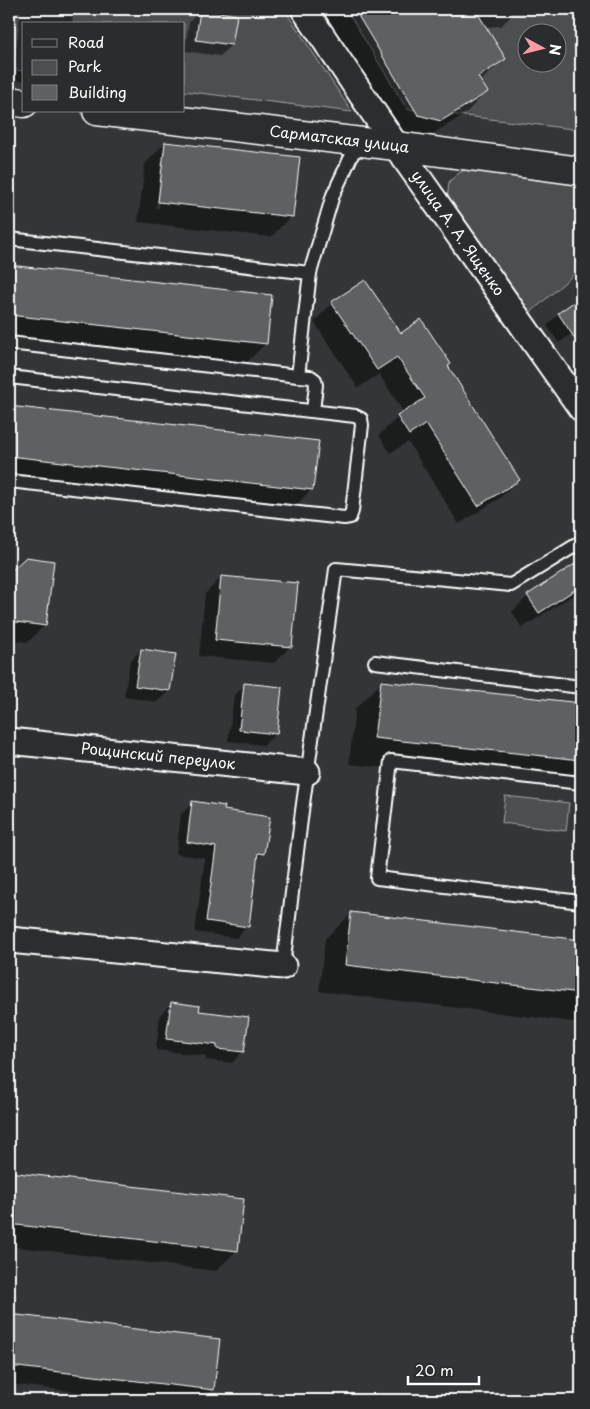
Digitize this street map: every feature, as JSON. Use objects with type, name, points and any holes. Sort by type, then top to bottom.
[{"type":"main road","points":[[9,101],[22,103]]},
{"type":"main road","name":"Сарматская улица","points":[[106,112],[396,146],[581,171]]},
{"type":"street","name":"улица А. А. Ященко","points":[[304,9],[396,146],[581,408]]},
{"type":"street","name":"Рощинский переулок","points":[[9,741],[307,772]]},
{"type":"street","points":[[9,940],[283,966]]},
{"type":"lane","points":[[298,376],[310,273],[332,195],[358,142]]},
{"type":"lane","points":[[9,239],[310,273]]},
{"type":"lane","points":[[9,343],[311,377],[315,380],[316,385],[313,411]]},
{"type":"lane","points":[[9,377],[355,416],[360,419],[362,425],[352,511],[350,516],[344,518],[9,481]]},
{"type":"lane","points":[[283,966],[307,772],[336,569],[511,584],[581,542]]},
{"type":"lane","points":[[375,662],[581,686]]},
{"type":"lane","points":[[581,783],[391,761],[377,878],[581,902]]},
{"type":"green space","points":[[9,9],[284,9],[352,112],[185,91],[185,22],[22,22],[22,71],[9,69]]},
{"type":"green space","points":[[346,9],[581,9],[581,130],[407,109]]},
{"type":"green space","points":[[471,167],[581,183],[581,268],[530,313],[447,202],[449,182],[459,173]]},
{"type":"green space","points":[[505,796],[569,803],[566,831],[502,823]]},
{"type":"building","points":[[200,9],[237,15],[232,45],[196,40]]},
{"type":"building","points":[[354,9],[475,9],[506,59],[478,77],[488,92],[441,121],[418,115]]},
{"type":"building","points":[[165,142],[300,157],[293,217],[158,202]]},
{"type":"building","points":[[9,265],[272,295],[267,344],[9,315]]},
{"type":"building","points":[[365,280],[401,333],[421,319],[451,364],[448,366],[520,480],[478,506],[426,424],[409,435],[397,416],[425,398],[397,357],[377,370],[331,302]]},
{"type":"building","points":[[581,297],[581,348],[558,313]]},
{"type":"building","points":[[9,406],[319,441],[313,490],[9,456]]},
{"type":"building","points":[[26,557],[54,561],[46,626],[9,621],[9,573]]},
{"type":"building","points":[[581,560],[581,586],[539,613],[527,595]]},
{"type":"building","points":[[221,576],[298,583],[292,647],[215,640]]},
{"type":"building","points":[[141,649],[176,654],[170,691],[135,686]]},
{"type":"building","points":[[381,681],[581,703],[581,760],[374,738]]},
{"type":"building","points":[[244,683],[282,687],[277,734],[239,730]]},
{"type":"building","points":[[192,801],[225,806],[224,810],[270,817],[264,854],[258,853],[249,927],[206,921],[216,847],[187,842]]},
{"type":"building","points":[[351,912],[581,940],[581,993],[345,965]]},
{"type":"building","points":[[171,1002],[200,1006],[199,1011],[249,1017],[244,1052],[217,1049],[217,1045],[166,1039]]},
{"type":"building","points":[[9,1172],[244,1199],[238,1251],[9,1224]]},
{"type":"building","points":[[9,1314],[220,1339],[214,1390],[9,1366]]}]
